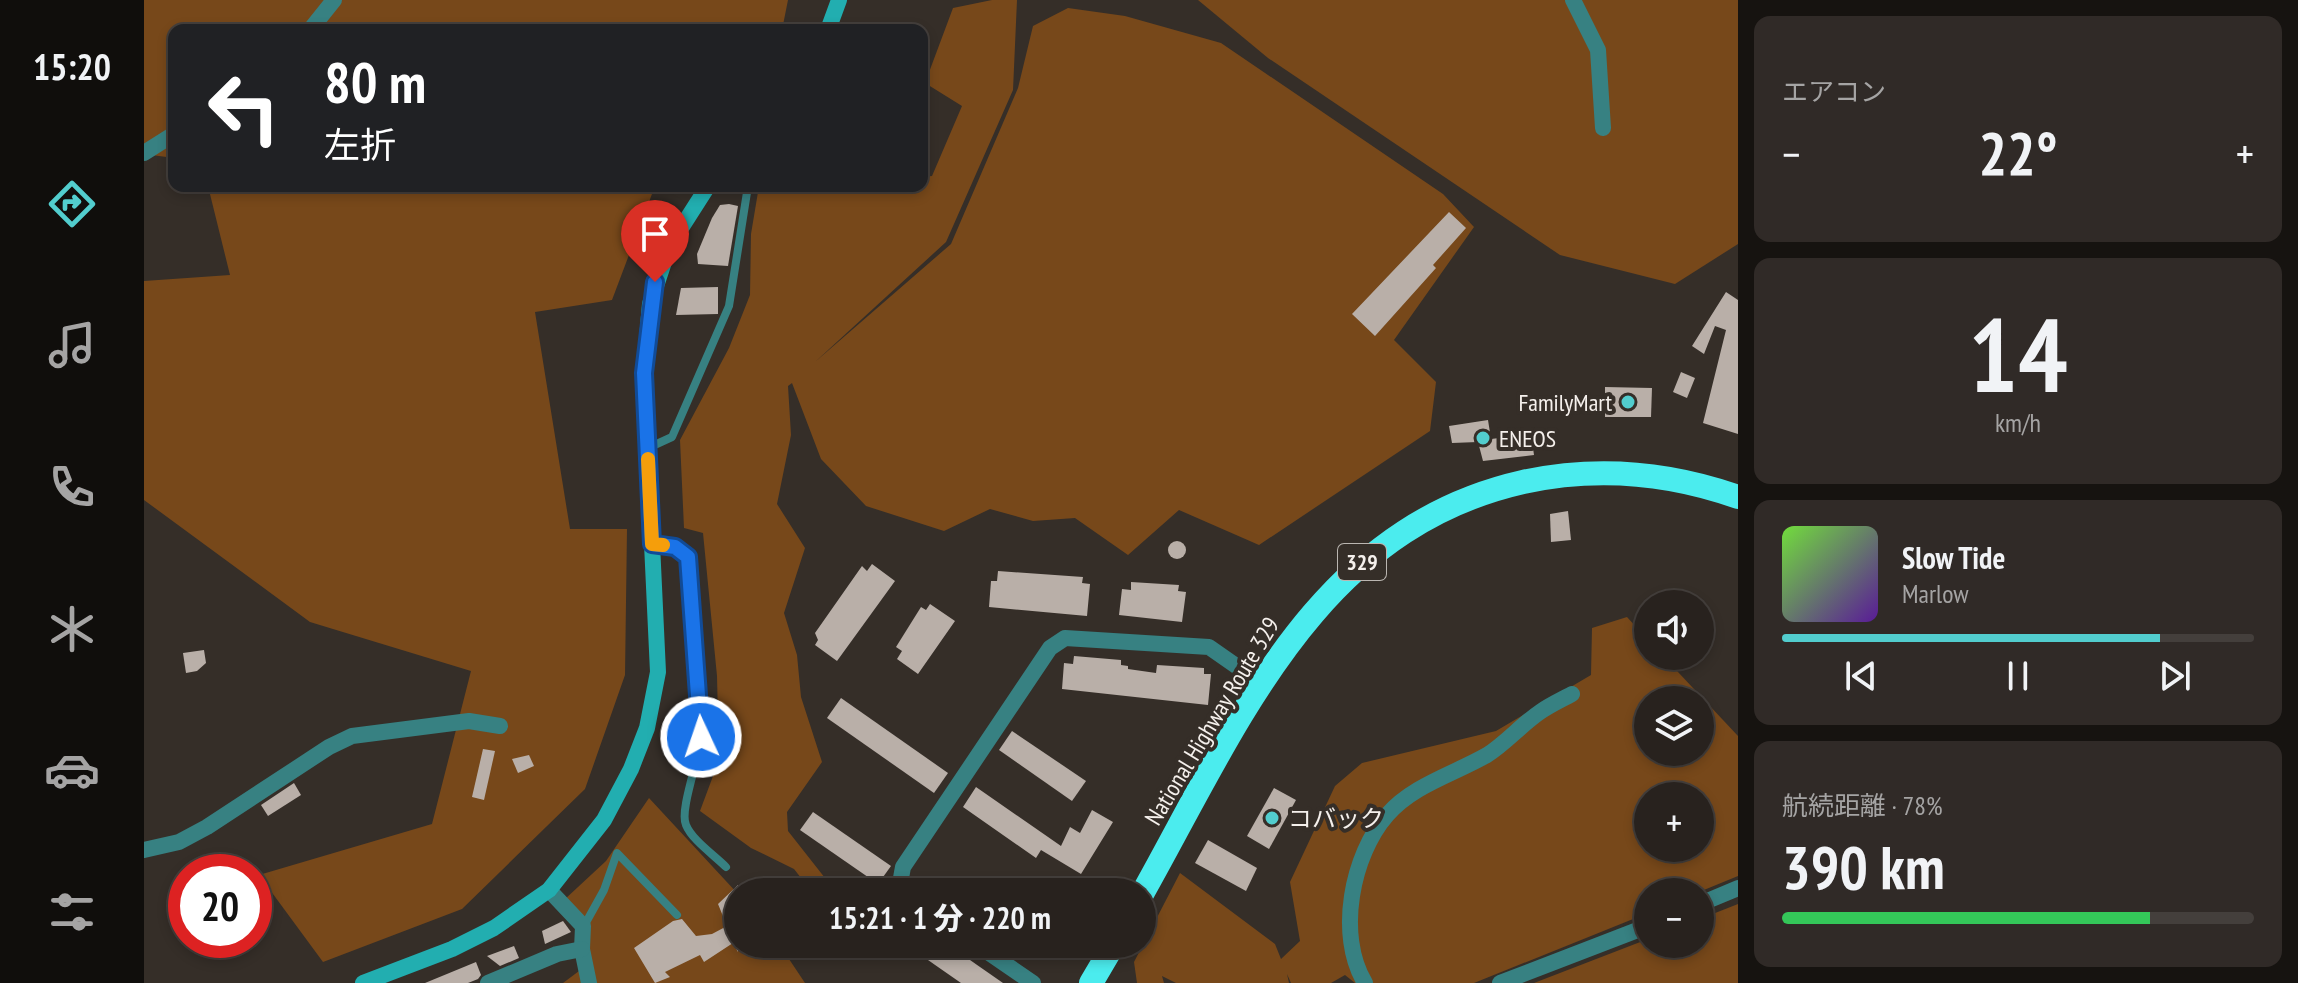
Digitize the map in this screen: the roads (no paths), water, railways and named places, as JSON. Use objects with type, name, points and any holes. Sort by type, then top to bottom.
[{"type":"highway","name":"National Highway Route 329","points":[[1151,878],[1262,684],[1303,623],[1333,588],[1394,537],[1458,502],[1511,485],[1589,472],[1659,476],[1738,497]]},
{"type":"highway","points":[[1091,983],[1106,958]]},
{"type":"main road","points":[[830,24],[839,0]]},
{"type":"main road","points":[[363,983],[494,928],[549,890],[604,820],[647,728],[658,672],[644,373],[652,293],[669,247],[704,192]]},
{"type":"street","points":[[315,24],[334,0]]},
{"type":"street","points":[[1573,0],[1598,50],[1603,128]]},
{"type":"street","points":[[144,153],[168,138]]},
{"type":"street","points":[[901,878],[903,867],[1050,648],[1065,638],[1209,647],[1262,684]]},
{"type":"street","points":[[1365,983],[1350,932],[1352,905],[1360,866],[1388,814],[1420,788],[1489,754],[1539,713],[1572,694]]},
{"type":"street","points":[[144,850],[179,842],[207,827],[329,747],[352,736],[469,721],[500,726]]},
{"type":"street","points":[[1714,898],[1738,888]]},
{"type":"street","points":[[549,890],[583,926],[582,949],[589,983]]},
{"type":"street","points":[[1500,983],[1634,931]]},
{"type":"street","points":[[488,983],[557,954],[582,949]]},
{"type":"street","points":[[996,958],[1033,983]]},
{"type":"lane","points":[[647,449],[672,437],[729,306],[747,192]]},
{"type":"lane","points":[[652,544],[675,547],[688,557],[701,737],[699,760],[684,813],[686,826],[726,867]]},
{"type":"lane","points":[[583,926],[604,890],[617,853],[677,915]]},
{"type":"place","name":"FamilyMart","points":[[1628,402]]},
{"type":"place","name":"ENEOS","points":[[1483,438]]},
{"type":"place","name":"コバック","points":[[1272,818]]}]
